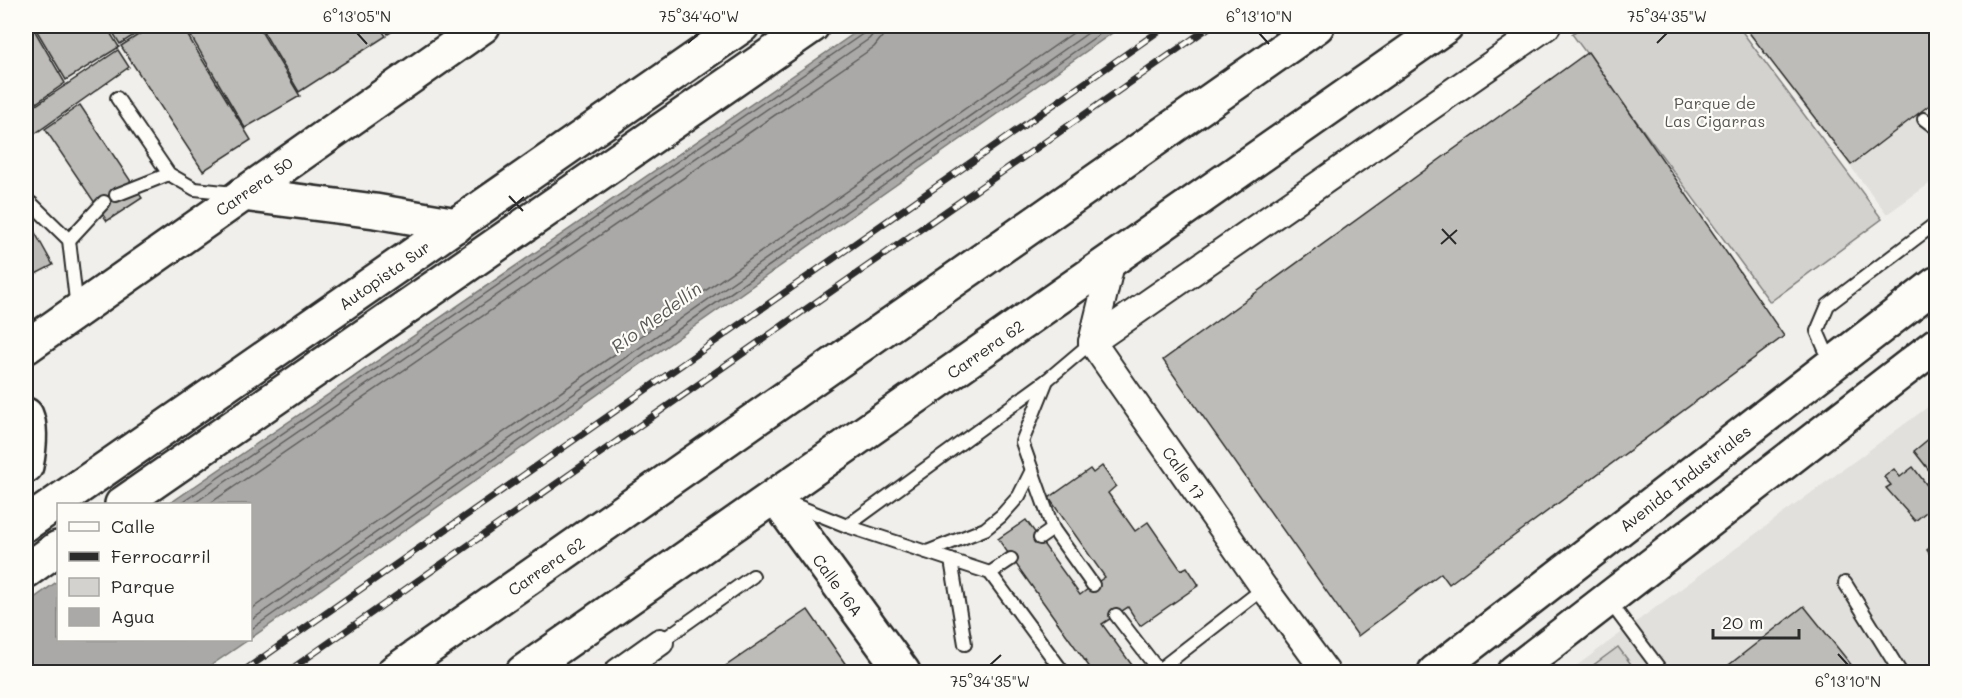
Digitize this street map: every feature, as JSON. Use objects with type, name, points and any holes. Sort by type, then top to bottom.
[{"type":"main road","name":"Carrera 50","points":[[26,347],[483,26]]},
{"type":"main road","name":"Autopista Sur","points":[[26,524],[742,26]]},
{"type":"main road","points":[[123,503],[812,26]]},
{"type":"main road","name":"Carrera 62","points":[[394,672],[1317,26]]},
{"type":"main road","name":"Carrera 62","points":[[524,672],[1446,26]]},
{"type":"main road","points":[[243,194],[375,211],[457,225]]},
{"type":"main road","name":"Avenida Industriales","points":[[1435,672],[1936,284]]},
{"type":"main road","points":[[1514,672],[1936,345]]},
{"type":"main road","points":[[26,415],[28,421],[26,466]]},
{"type":"main road","name":"Calle 16A","points":[[775,496],[903,672]]},
{"type":"main road","points":[[26,571],[57,549]]},
{"type":"street","points":[[1092,342],[1547,26]]},
{"type":"street","points":[[1092,342],[1112,260]]},
{"type":"street","name":"Calle 17","points":[[1092,342],[1264,588],[1326,672]]},
{"type":"street","points":[[618,672],[660,642]]},
{"type":"lane","points":[[117,98],[169,174],[195,189],[243,194]]},
{"type":"lane","points":[[1924,119],[1936,128]]},
{"type":"lane","points":[[116,195],[169,174]]},
{"type":"lane","points":[[69,240],[104,202]]},
{"type":"lane","points":[[26,203],[31,203],[69,240],[78,310]]},
{"type":"lane","points":[[1832,364],[1816,331],[1828,305],[1936,223]]},
{"type":"lane","points":[[847,526],[1047,380],[1092,342]]},
{"type":"lane","points":[[1047,380],[1022,442],[1053,529],[1094,585]]},
{"type":"lane","points":[[927,552],[985,529],[1001,516],[1019,496],[1032,470]]},
{"type":"lane","points":[[775,496],[847,526],[990,573],[1063,672]]},
{"type":"lane","points":[[1040,538],[1053,529]]},
{"type":"lane","points":[[990,573],[1011,559]]},
{"type":"lane","points":[[951,560],[965,645]]},
{"type":"lane","points":[[660,642],[753,576]]},
{"type":"lane","points":[[1845,584],[1899,670],[1898,672]]},
{"type":"lane","points":[[1116,615],[1157,671],[1264,588]]},
{"type":"lane","points":[[1608,600],[1662,672]]},
{"type":"shaded area","points":[[1742,26],[1936,26],[1936,179],[1887,214]]},
{"type":"shaded area","points":[[1936,401],[1936,672],[1568,672]]},
{"type":"green space","name":"Parque de Las Cigarras","points":[[1583,26],[1738,26],[1882,219],[1770,302],[1572,34]]},
{"type":"green space","points":[[1618,647],[1637,672],[1584,672]]},
{"type":"water","name":"Río Medellín","points":[[865,26],[1122,26],[252,637],[252,503],[170,503]]},
{"type":"water","points":[[57,582],[57,641],[247,641],[201,672],[26,672],[26,604]]},
{"type":"building","points":[[26,26],[32,26],[65,83],[26,110]]},
{"type":"building","points":[[34,26],[106,26],[119,47],[66,80]]},
{"type":"building","points":[[109,26],[148,26],[120,44]]},
{"type":"building","points":[[152,26],[182,26],[251,140],[203,171],[121,46]]},
{"type":"building","points":[[185,26],[258,26],[300,96],[245,128]]},
{"type":"building","points":[[260,26],[379,26],[386,36],[299,92]]},
{"type":"building","points":[[383,26],[401,26],[388,34]]},
{"type":"building","points":[[1744,26],[1936,26],[1936,100],[1851,165]]},
{"type":"building","points":[[118,50],[129,67],[26,140],[26,112]]},
{"type":"building","points":[[1588,52],[1784,336],[1449,584],[1441,573],[1358,636],[1163,360]]},
{"type":"building","points":[[80,105],[142,198],[107,221],[45,129]]},
{"type":"building","points":[[28,220],[53,265],[28,278],[26,273],[26,222]]},
{"type":"building","points":[[1936,433],[1936,479],[1914,451]]},
{"type":"building","points":[[1102,466],[1116,486],[1108,493],[1135,531],[1148,522],[1181,570],[1187,567],[1199,585],[1140,626],[1128,607],[1102,624],[1137,672],[1093,672],[998,539],[1026,520],[1080,595],[1105,577],[1049,498],[1090,469],[1093,473]]},
{"type":"building","points":[[1913,467],[1936,497],[1936,504],[1915,521],[1886,488],[1891,485],[1884,477],[1894,469],[1900,477]]},
{"type":"building","points":[[1936,543],[1936,563],[1927,550]]},
{"type":"building","points":[[1804,606],[1857,672],[1720,672]]},
{"type":"building","points":[[808,610],[851,672],[717,672]]},
{"type":"railway","points":[[242,672],[1166,26]]},
{"type":"railway","points":[[287,672],[1211,26]]}]
